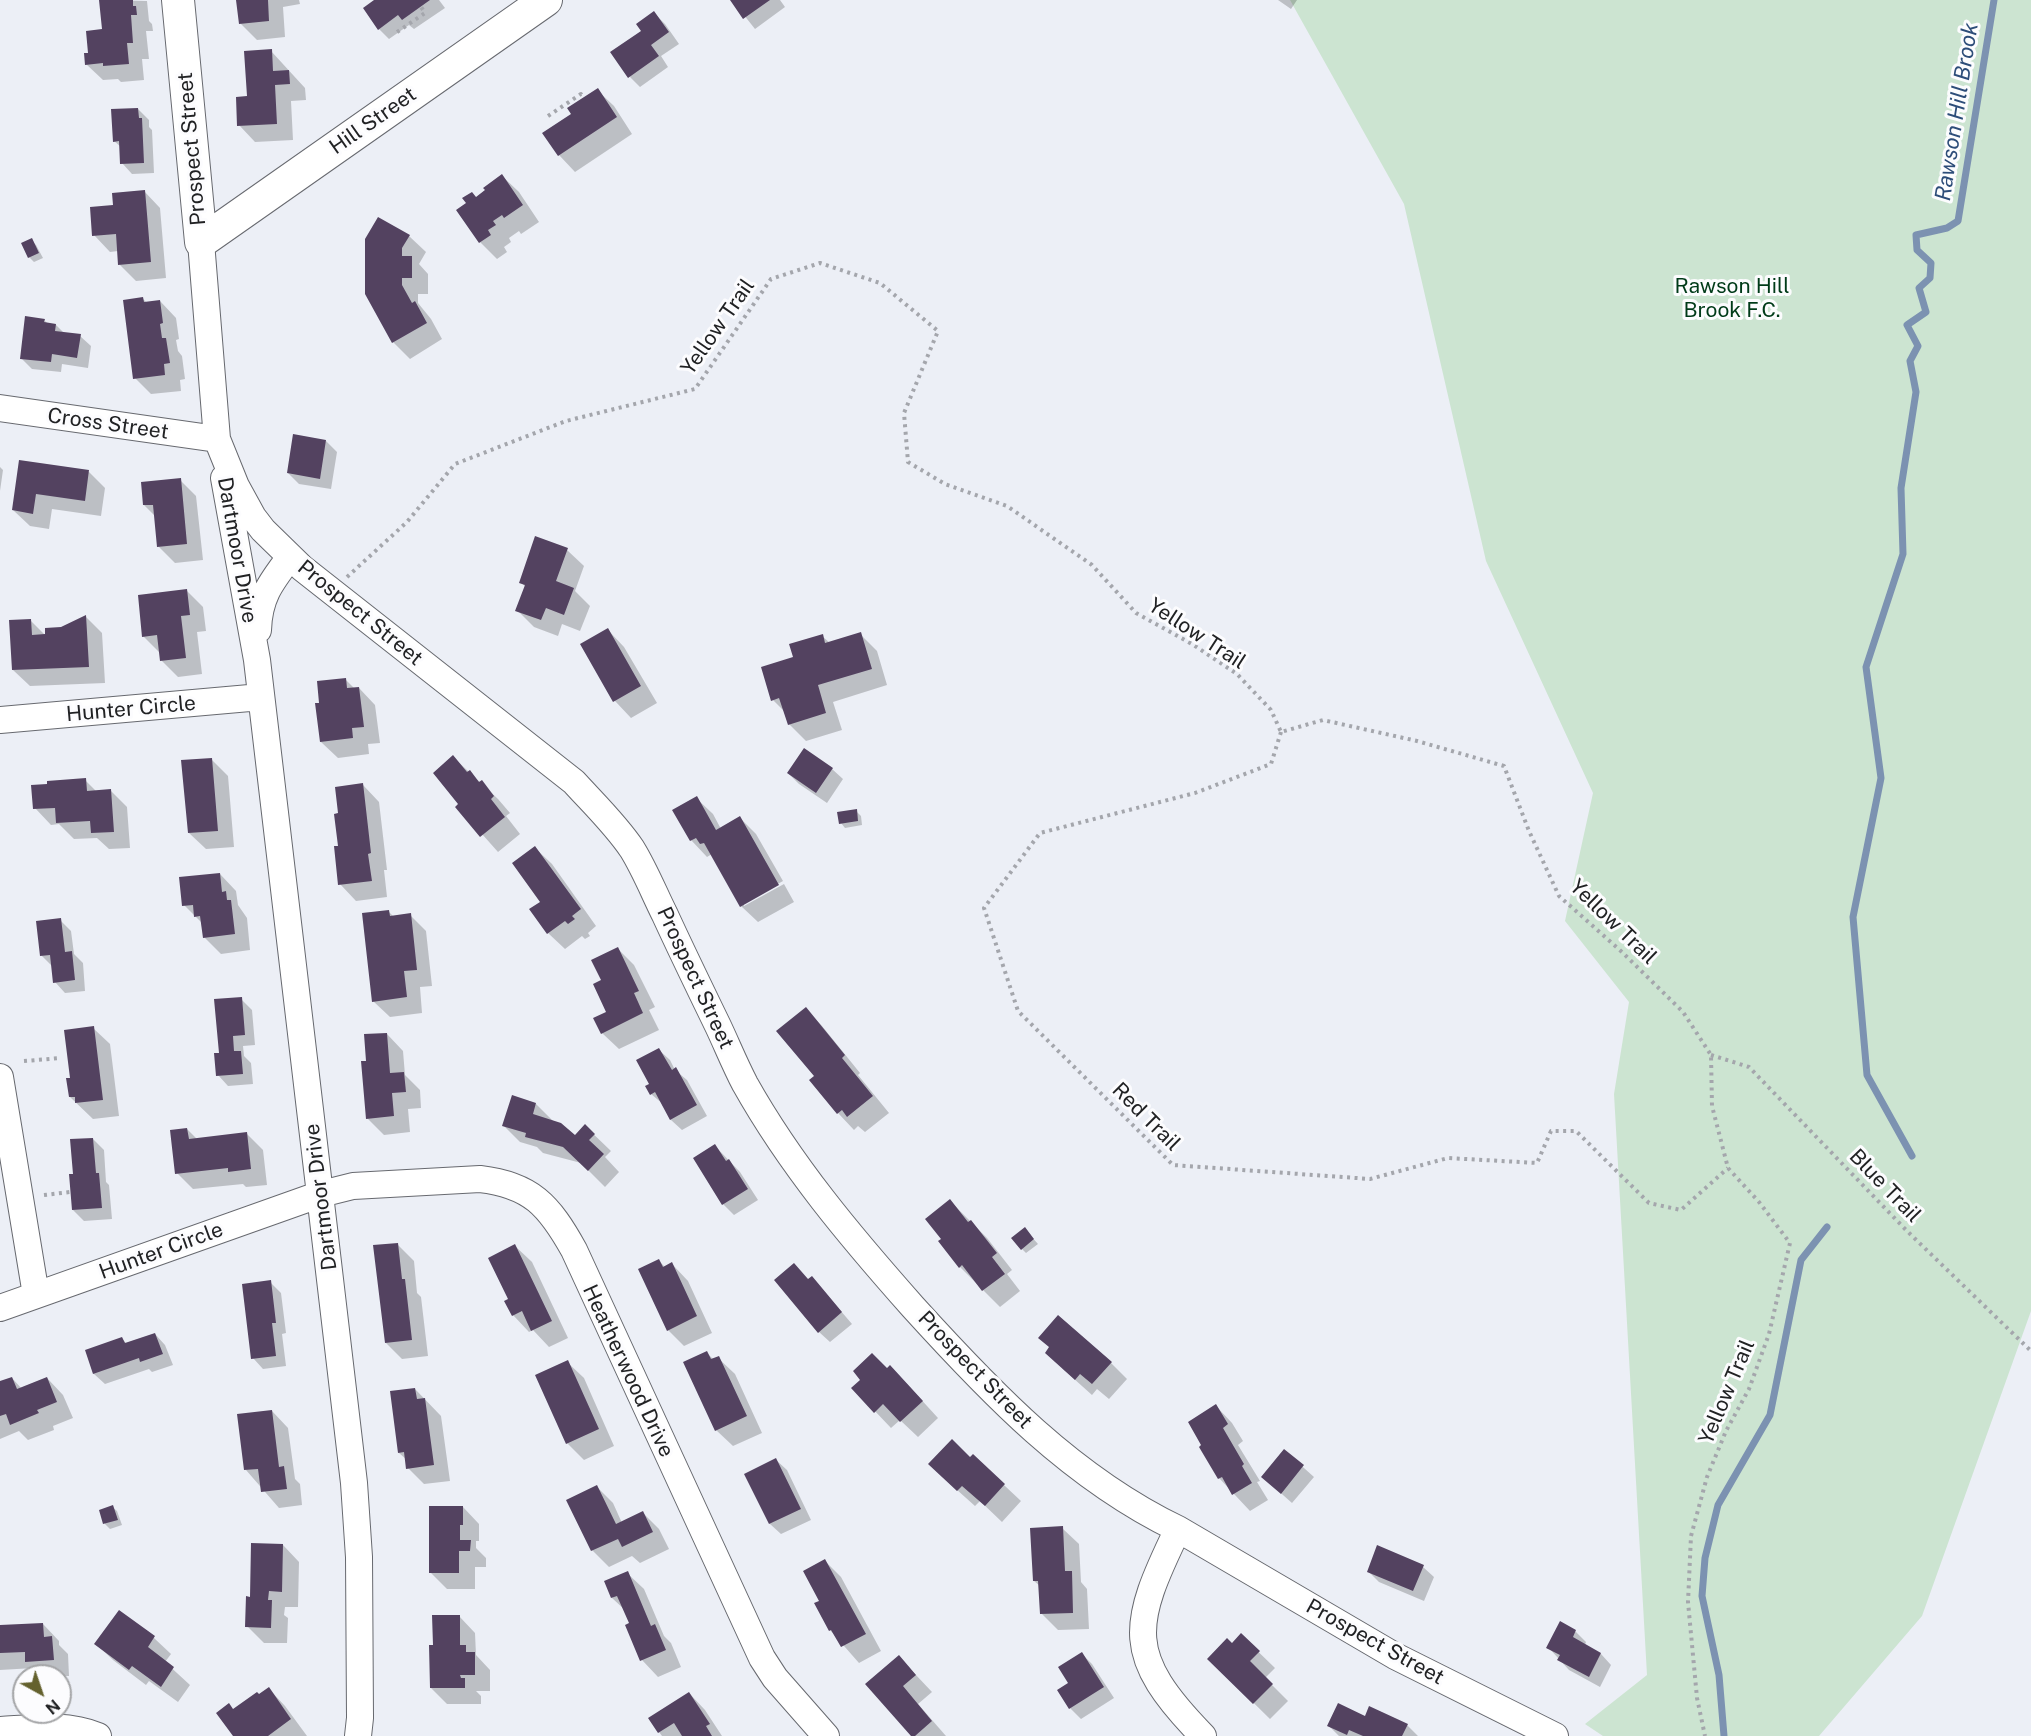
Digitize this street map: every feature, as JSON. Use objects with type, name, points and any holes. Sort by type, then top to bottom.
[{"type":"street","name":"Prospect Street","points":[[178,0],[217,439],[236,486],[263,530],[290,557],[574,782],[592,801],[632,849],[744,1082],[779,1141],[854,1240],[999,1400],[1048,1444],[1106,1487],[1157,1519],[1178,1529],[1395,1656],[1555,1736]]},
{"type":"street","name":"Hill Street","points":[[201,242],[546,0]]},
{"type":"street","name":"Cross Street","points":[[0,408],[217,439]]},
{"type":"street","name":"Dartmoor Drive","points":[[217,439],[257,660],[321,1194],[357,1520],[360,1706],[358,1736]]},
{"type":"street","points":[[240,568],[263,530]]},
{"type":"street","name":"Dartmoor Drive","points":[[257,660],[261,603],[271,583],[290,557]]},
{"type":"street","name":"Hunter Circle","points":[[0,720],[261,697]]},
{"type":"street","points":[[0,1077],[36,1295]]},
{"type":"street","name":"Heatherwood Drive","points":[[321,1194],[353,1186],[480,1179],[500,1181],[523,1190],[550,1213],[574,1250],[762,1658],[775,1678],[826,1736]]},
{"type":"street","name":"Hunter Circle","points":[[0,1308],[321,1194]]},
{"type":"street","points":[[1178,1529],[1147,1601],[1143,1624],[1143,1645],[1149,1667],[1157,1681],[1177,1709],[1203,1736]]},
{"type":"street","points":[[0,1730],[61,1727],[84,1730],[98,1736]]},
{"type":"path","points":[[397,32],[425,13],[421,7]]},
{"type":"path","points":[[548,116],[581,94],[583,97]]},
{"type":"path","name":"Yellow Trail","points":[[331,590],[407,522],[455,464],[566,422],[695,388],[771,279],[820,263],[880,283],[938,331],[904,413],[908,462],[945,484],[1007,506],[1092,565],[1136,613],[1192,644],[1237,674],[1271,710],[1281,732],[1323,720],[1417,741],[1504,766],[1529,831],[1559,896],[1622,952],[1683,1012],[1711,1055],[1712,1106],[1728,1167],[1759,1202],[1790,1243],[1765,1345],[1749,1389],[1726,1431],[1707,1477],[1690,1536],[1688,1602],[1697,1698],[1705,1736]]},
{"type":"path","name":"Red Trail","points":[[1281,732],[1271,764],[1195,794],[1040,832],[984,908],[1018,1011],[1173,1165],[1370,1179],[1448,1158],[1537,1163],[1551,1131],[1576,1131],[1649,1203],[1681,1210],[1728,1167]]},
{"type":"path","name":"Blue Trail","points":[[1711,1055],[1749,1067],[1907,1231],[2031,1352]]},
{"type":"path","points":[[24,1061],[61,1058]]},
{"type":"path","points":[[44,1196],[70,1192]]},
{"type":"green space","name":"Rawson Hill Brook F.C.","points":[[1290,0],[2031,0],[2031,1311],[1922,1616],[1819,1736],[1603,1736],[1585,1724],[1647,1675],[1614,1094],[1629,1002],[1565,921],[1593,793],[1486,561],[1404,204]]},
{"type":"building","points":[[99,0],[133,0],[133,6],[136,6],[137,15],[131,15],[133,43],[127,43],[129,64],[85,65],[84,53],[88,53],[86,31],[102,29]]},
{"type":"building","points":[[236,0],[268,0],[269,21],[239,24]]},
{"type":"building","points":[[374,0],[430,0],[402,20],[398,15],[378,30],[363,8]]},
{"type":"building","points":[[730,0],[770,0],[743,19]]},
{"type":"building","points":[[654,11],[669,32],[651,45],[659,56],[628,78],[610,52],[641,31],[636,24]]},
{"type":"building","points":[[272,49],[273,71],[289,70],[290,84],[275,85],[277,124],[237,126],[236,97],[247,96],[244,51]]},
{"type":"building","points":[[598,88],[617,117],[558,156],[542,133],[571,114],[567,108]]},
{"type":"building","points":[[138,108],[139,118],[142,118],[144,163],[120,164],[119,141],[113,142],[111,109]]},
{"type":"building","points":[[502,174],[523,205],[504,218],[502,215],[493,221],[496,225],[488,230],[491,235],[479,243],[456,210],[466,203],[462,198],[472,192],[476,197],[485,190],[483,188]]},
{"type":"building","points":[[145,190],[151,262],[118,265],[116,234],[92,236],[90,207],[113,205],[112,193]]},
{"type":"building","points":[[378,217],[410,235],[402,248],[402,256],[412,256],[412,278],[402,278],[402,285],[412,303],[415,301],[427,323],[392,343],[365,294],[365,239]]},
{"type":"building","points":[[32,238],[39,253],[28,258],[21,243]]},
{"type":"building","points":[[143,297],[144,302],[160,300],[162,338],[166,338],[170,363],[164,364],[165,375],[133,379],[123,300]]},
{"type":"building","points":[[25,316],[45,319],[44,322],[56,324],[55,331],[81,334],[77,358],[52,354],[51,362],[20,359]]},
{"type":"building","points":[[293,434],[326,440],[320,479],[287,473]]},
{"type":"building","points":[[19,460],[89,470],[85,501],[36,494],[33,514],[12,510]]},
{"type":"building","points":[[181,478],[187,544],[157,547],[153,505],[143,505],[141,482]]},
{"type":"building","points":[[535,536],[568,548],[556,581],[574,588],[564,615],[546,608],[541,620],[515,611],[525,585],[519,583]]},
{"type":"building","points":[[187,589],[190,615],[181,616],[186,658],[160,661],[157,635],[142,637],[138,595]]},
{"type":"building","points":[[86,615],[89,667],[12,670],[9,620],[31,619],[32,635],[45,634],[45,628],[61,627]]},
{"type":"building","points":[[608,628],[641,686],[613,702],[580,644]]},
{"type":"building","points":[[861,632],[872,669],[818,685],[826,713],[788,725],[779,698],[771,701],[761,667],[793,657],[789,644],[823,634],[825,643]]},
{"type":"building","points":[[346,678],[347,688],[359,687],[364,727],[352,728],[353,738],[320,742],[315,703],[319,703],[317,681]]},
{"type":"building","points":[[804,748],[833,768],[816,793],[787,773]]},
{"type":"building","points":[[453,755],[467,772],[470,770],[479,782],[482,780],[494,796],[491,799],[505,817],[480,837],[455,807],[458,804],[433,773]]},
{"type":"building","points":[[212,758],[218,831],[188,833],[181,760]]},
{"type":"building","points":[[86,778],[87,791],[111,789],[114,832],[91,833],[90,821],[56,823],[55,808],[33,809],[31,785],[47,784],[47,781]]},
{"type":"building","points":[[363,783],[372,881],[338,885],[334,846],[338,846],[334,814],[338,813],[335,787]]},
{"type":"building","points":[[697,796],[716,830],[740,816],[779,885],[740,907],[704,843],[700,844],[696,838],[690,841],[672,810]]},
{"type":"building","points":[[857,809],[858,821],[839,824],[837,812]]},
{"type":"building","points":[[535,846],[581,909],[572,916],[575,919],[568,924],[565,921],[547,934],[529,909],[540,902],[512,863]]},
{"type":"building","points":[[220,873],[222,892],[226,891],[227,900],[231,900],[235,934],[203,938],[200,916],[194,917],[193,905],[182,906],[179,877]]},
{"type":"building","points":[[389,910],[390,916],[411,913],[417,970],[404,971],[407,997],[372,1002],[362,913]]},
{"type":"building","points":[[61,918],[65,952],[72,951],[75,980],[53,983],[50,955],[40,956],[36,921]]},
{"type":"building","points":[[618,947],[639,991],[634,993],[643,1013],[601,1034],[593,1018],[606,1012],[593,984],[601,980],[591,960]]},
{"type":"building","points":[[242,997],[245,1035],[233,1036],[234,1051],[241,1051],[243,1074],[216,1076],[214,1053],[219,1053],[214,999]]},
{"type":"building","points":[[806,1007],[845,1055],[842,1058],[873,1096],[847,1117],[842,1110],[837,1114],[809,1080],[814,1076],[776,1031]]},
{"type":"building","points":[[94,1026],[103,1100],[75,1103],[75,1097],[69,1097],[66,1078],[70,1078],[64,1030]]},
{"type":"building","points":[[387,1033],[390,1073],[404,1072],[406,1092],[392,1093],[394,1116],[366,1119],[361,1061],[366,1061],[364,1034]]},
{"type":"building","points":[[659,1048],[672,1070],[676,1067],[697,1105],[670,1120],[655,1092],[650,1095],[645,1086],[649,1084],[636,1060]]},
{"type":"building","points":[[512,1095],[536,1103],[533,1114],[561,1123],[575,1135],[585,1124],[595,1134],[589,1140],[604,1154],[588,1171],[563,1147],[525,1137],[526,1133],[502,1126]]},
{"type":"building","points":[[187,1128],[189,1139],[247,1132],[251,1169],[228,1172],[228,1168],[175,1174],[170,1130]]},
{"type":"building","points":[[93,1138],[102,1208],[72,1210],[69,1174],[73,1174],[70,1139]]},
{"type":"building","points":[[715,1144],[726,1161],[729,1159],[748,1189],[722,1205],[693,1158]]},
{"type":"building","points":[[950,1199],[968,1222],[971,1220],[997,1253],[992,1257],[1005,1274],[982,1291],[962,1265],[959,1268],[938,1241],[941,1239],[925,1219]]},
{"type":"building","points":[[1025,1227],[1034,1239],[1021,1250],[1011,1238]]},
{"type":"building","points":[[398,1243],[412,1340],[385,1343],[373,1245]]},
{"type":"building","points":[[515,1244],[552,1321],[531,1331],[522,1311],[512,1316],[504,1301],[508,1299],[488,1258]]},
{"type":"building","points":[[659,1259],[663,1267],[672,1262],[697,1316],[667,1331],[638,1269]]},
{"type":"building","points":[[794,1263],[808,1279],[812,1276],[842,1312],[818,1333],[774,1280]]},
{"type":"building","points":[[271,1280],[276,1323],[272,1323],[276,1356],[251,1359],[242,1284]]},
{"type":"building","points":[[1058,1315],[1112,1362],[1092,1384],[1080,1374],[1075,1380],[1045,1353],[1049,1347],[1038,1338]]},
{"type":"building","points":[[155,1333],[163,1354],[140,1362],[139,1358],[93,1374],[85,1350],[122,1337],[125,1343]]},
{"type":"building","points":[[707,1351],[711,1359],[719,1356],[747,1416],[715,1431],[683,1362]]},
{"type":"building","points":[[872,1353],[887,1368],[890,1365],[923,1401],[900,1422],[883,1404],[874,1413],[851,1388],[860,1380],[853,1371]]},
{"type":"building","points":[[568,1360],[599,1429],[566,1444],[535,1375]]},
{"type":"building","points":[[12,1377],[17,1389],[47,1377],[57,1402],[37,1410],[39,1413],[10,1425],[6,1414],[0,1416],[0,1381]]},
{"type":"building","points":[[415,1388],[417,1399],[425,1398],[434,1465],[406,1469],[404,1452],[398,1453],[390,1391]]},
{"type":"building","points":[[1216,1404],[1228,1424],[1223,1428],[1252,1483],[1232,1495],[1222,1477],[1218,1479],[1199,1447],[1201,1445],[1188,1422]]},
{"type":"building","points":[[272,1410],[279,1467],[284,1466],[287,1489],[261,1492],[258,1469],[244,1470],[237,1414]]},
{"type":"building","points":[[952,1439],[970,1457],[973,1454],[1005,1484],[985,1506],[962,1486],[957,1491],[928,1464]]},
{"type":"building","points":[[1284,1449],[1304,1465],[1281,1494],[1261,1477]]},
{"type":"building","points":[[776,1458],[801,1509],[769,1524],[744,1474]]},
{"type":"building","points":[[597,1485],[616,1524],[643,1511],[653,1532],[622,1547],[618,1539],[591,1551],[566,1500]]},
{"type":"building","points":[[113,1505],[118,1520],[103,1524],[99,1510]]},
{"type":"building","points":[[429,1506],[463,1506],[460,1540],[471,1540],[470,1551],[459,1551],[459,1573],[429,1573]]},
{"type":"building","points":[[1063,1526],[1065,1571],[1072,1571],[1073,1613],[1040,1614],[1038,1581],[1033,1581],[1030,1528]]},
{"type":"building","points":[[251,1543],[283,1544],[282,1592],[269,1591],[268,1600],[272,1600],[271,1628],[245,1627],[246,1596],[250,1597]]},
{"type":"building","points":[[1377,1545],[1424,1565],[1413,1591],[1367,1572]]},
{"type":"building","points":[[825,1559],[866,1634],[841,1647],[831,1630],[829,1631],[814,1603],[819,1601],[803,1571]]},
{"type":"building","points":[[628,1571],[651,1626],[655,1624],[666,1650],[640,1661],[625,1625],[629,1623],[617,1596],[611,1598],[604,1581]]},
{"type":"building","points":[[119,1610],[155,1636],[148,1647],[174,1667],[161,1687],[132,1666],[129,1670],[94,1644]]},
{"type":"building","points":[[432,1615],[460,1615],[460,1645],[466,1645],[466,1652],[475,1652],[475,1675],[460,1675],[461,1678],[465,1678],[465,1688],[430,1688],[429,1645],[433,1645]]},
{"type":"building","points":[[1560,1621],[1576,1630],[1573,1637],[1601,1653],[1589,1677],[1557,1660],[1560,1655],[1546,1648]]},
{"type":"building","points":[[43,1623],[44,1637],[52,1636],[54,1660],[25,1662],[25,1652],[0,1653],[0,1625]]},
{"type":"building","points":[[1241,1633],[1260,1651],[1250,1661],[1273,1684],[1253,1704],[1207,1659],[1227,1638],[1232,1643]]},
{"type":"building","points":[[1082,1652],[1104,1687],[1069,1709],[1057,1690],[1068,1683],[1058,1667]]},
{"type":"building","points":[[899,1655],[916,1675],[903,1686],[932,1721],[915,1736],[911,1736],[865,1684]]},
{"type":"building","points":[[269,1687],[291,1719],[268,1736],[233,1736],[216,1713],[229,1703],[233,1709],[257,1692],[259,1694]]},
{"type":"building","points":[[689,1692],[710,1724],[706,1726],[712,1736],[682,1736],[674,1723],[658,1733],[648,1718]]},
{"type":"building","points":[[1338,1703],[1365,1716],[1369,1706],[1408,1724],[1402,1736],[1363,1736],[1349,1730],[1347,1735],[1327,1726]]},
{"type":"waterway","name":"Rawson Hill Brook","points":[[1912,1156],[1867,1075],[1853,917],[1881,778],[1866,667],[1903,554],[1901,488],[1916,392],[1910,361],[1918,346],[1907,325],[1926,312],[1919,288],[1930,278],[1931,263],[1917,250],[1916,235],[1947,228],[1958,221],[1994,0]]},
{"type":"waterway","name":"Rawson Hill Brook","points":[[1724,1736],[1719,1675],[1702,1596],[1705,1558],[1718,1505],[1770,1415],[1801,1260],[1827,1227]]}]
